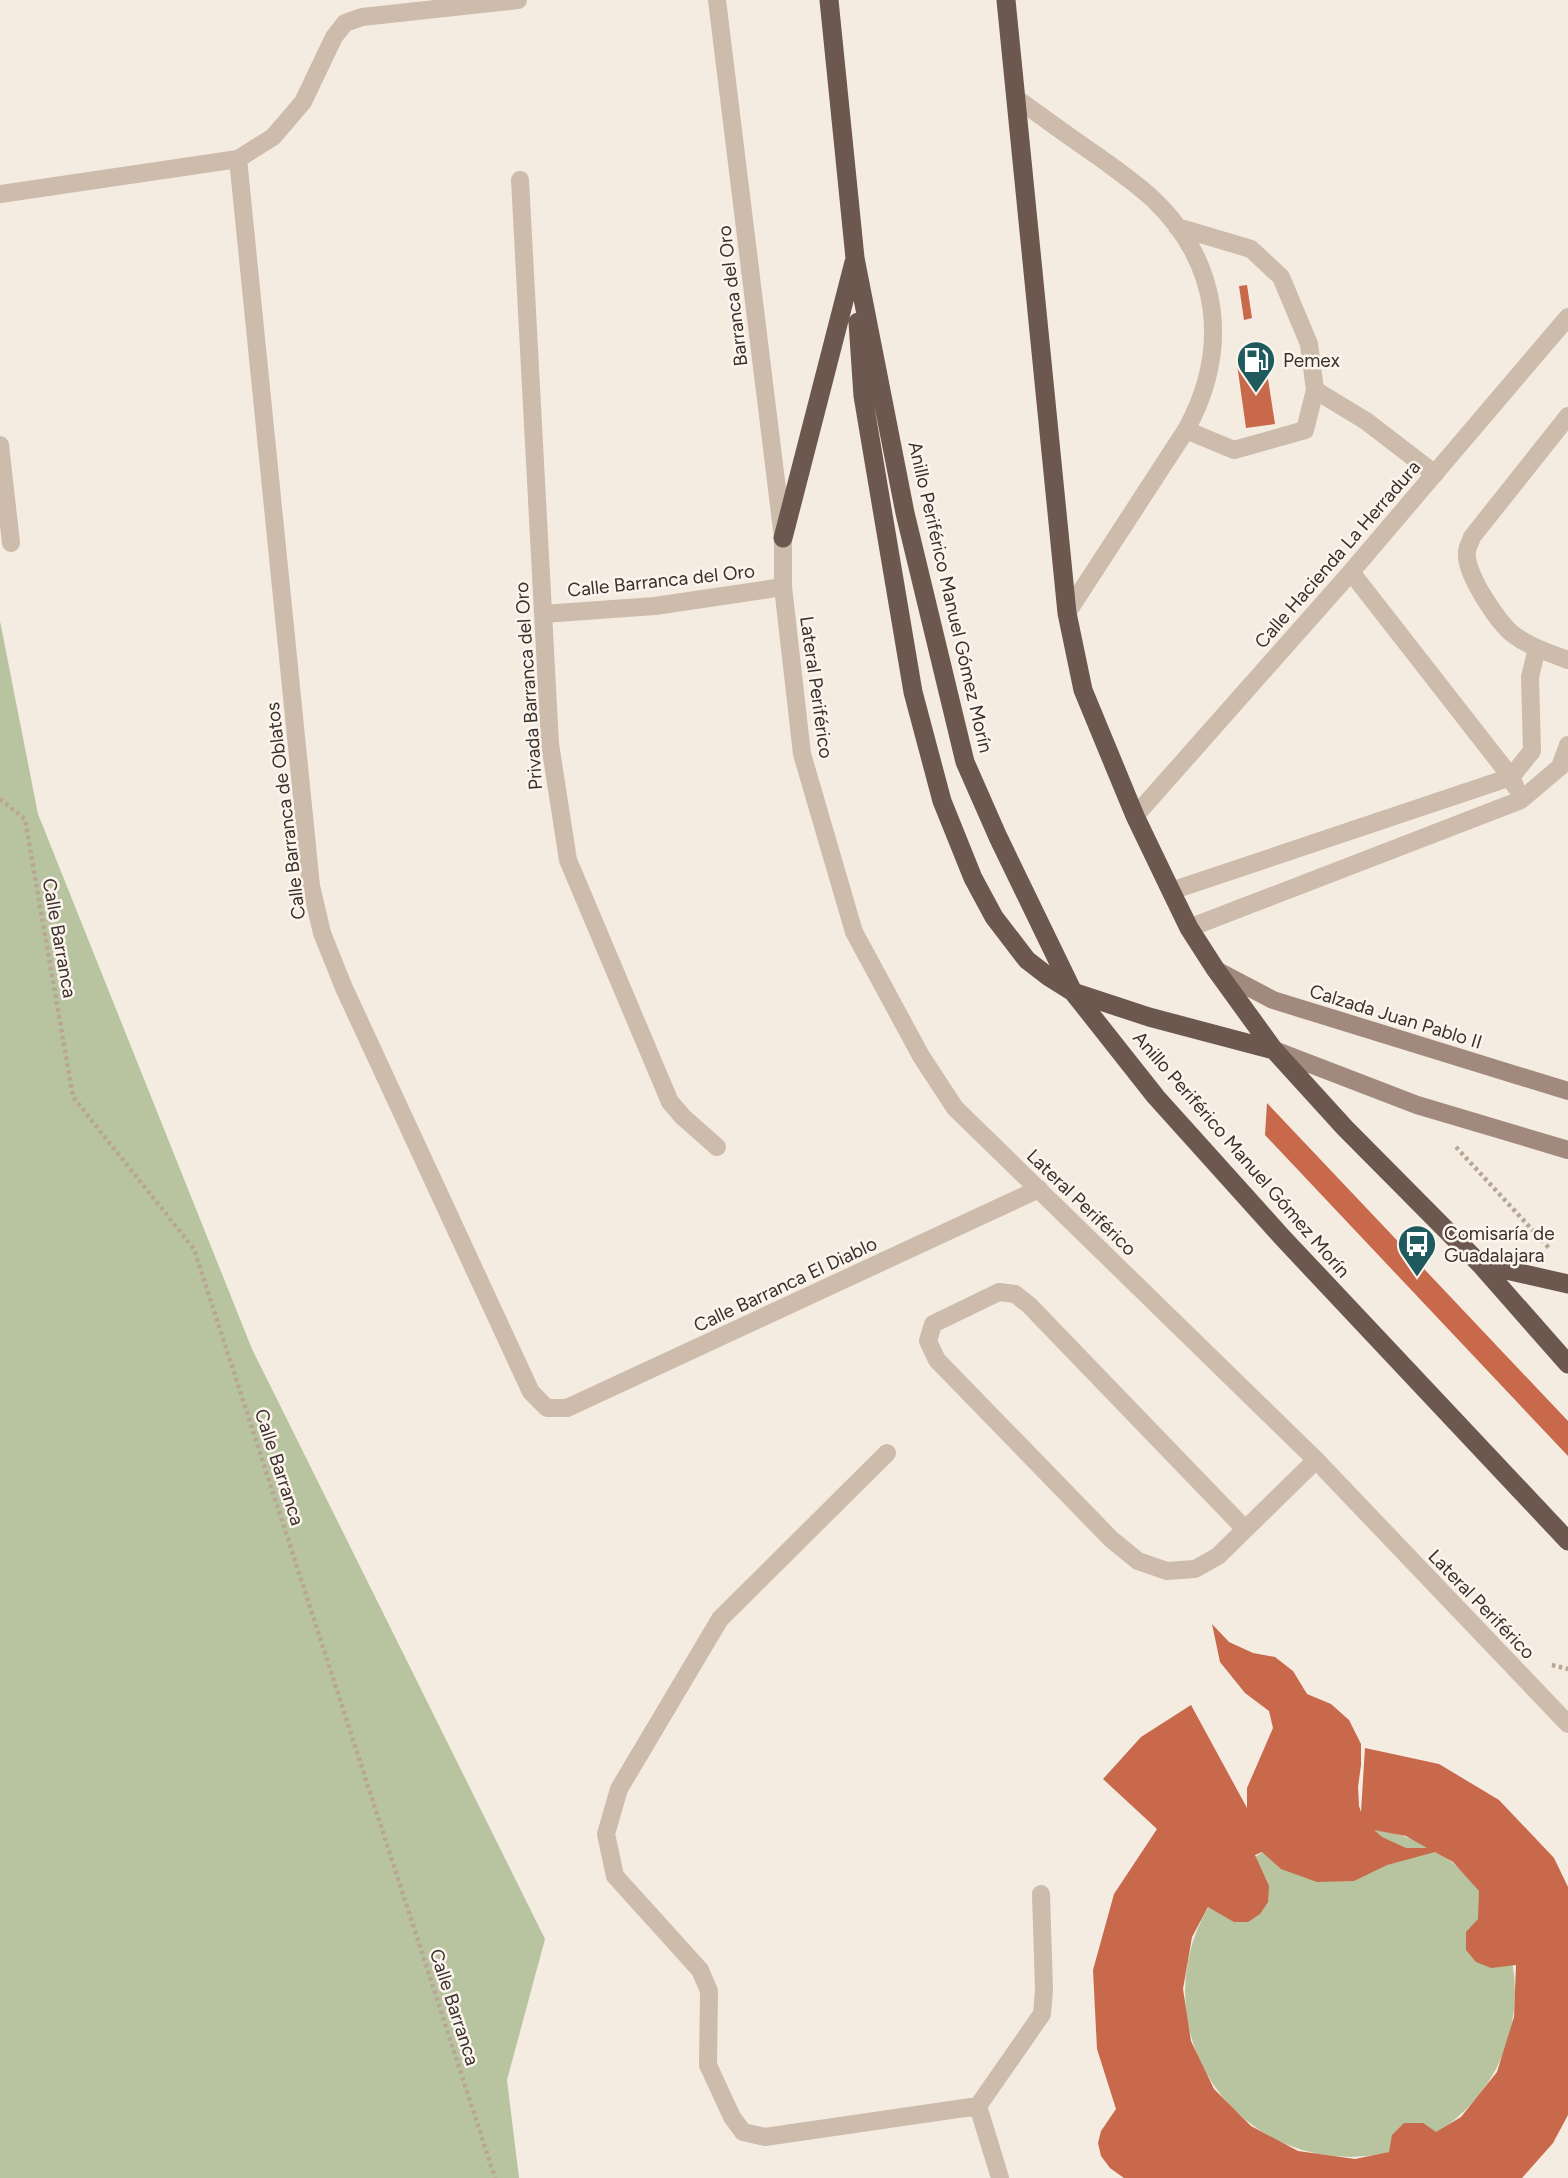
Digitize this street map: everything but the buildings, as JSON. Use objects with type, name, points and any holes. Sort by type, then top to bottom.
[{"type":"highway","name":"Anillo Periférico Manuel Gómez Morín","points":[[829,0],[855,258],[905,513],[965,762],[998,837],[1073,992],[1156,1097],[1255,1207],[1568,1541]]},
{"type":"highway","points":[[1006,0],[1068,613],[1083,690],[1135,816],[1189,928],[1216,970],[1274,1050],[1345,1128],[1480,1264],[1568,1364]]},
{"type":"highway","points":[[783,538],[855,258]]},
{"type":"highway","points":[[855,258],[863,396],[913,692],[942,801],[973,878],[994,917],[1027,960],[1073,992],[1149,1017],[1274,1050]]},
{"type":"highway","points":[[1480,1264],[1568,1284]]},
{"type":"main road","name":"Calzada Juan Pablo II","points":[[1216,970],[1273,1000],[1568,1091]]},
{"type":"main road","points":[[1274,1050],[1417,1105],[1568,1150]]},
{"type":"street","points":[[0,194],[238,159],[273,137],[303,102],[334,37],[345,23],[362,17],[517,0]]},
{"type":"street","name":"Barranca del Oro","points":[[717,0],[783,538],[783,587]]},
{"type":"street","points":[[1016,98],[1130,179],[1156,201],[1192,249],[1211,299],[1214,326],[1213,353],[1200,406],[1068,613]]},
{"type":"street","name":"Calle Barranca de Oblatos","points":[[238,159],[312,886],[322,933],[344,988],[531,1392],[547,1408]]},
{"type":"street","name":"Privada Barranca del Oro","points":[[520,180],[550,744],[568,860],[670,1102],[718,1147]]},
{"type":"street","points":[[1177,227],[1251,249],[1280,277],[1309,344],[1315,390],[1305,430],[1234,450],[1186,430]]},
{"type":"street","name":"Calle Hacienda La Herradura","points":[[1135,816],[1351,572],[1568,317]]},
{"type":"street","points":[[1315,390],[1366,421],[1435,474]]},
{"type":"street","points":[[1568,416],[1472,537],[1466,553],[1470,570],[1499,621],[1514,636],[1568,660]]},
{"type":"street","points":[[0,445],[11,542]]},
{"type":"street","points":[[1351,572],[1511,777],[1521,800]]},
{"type":"street","name":"Calle Barranca del Oro","points":[[543,614],[655,606],[783,587]]},
{"type":"street","name":"Lateral Periférico","points":[[783,587],[802,754],[854,932],[921,1056],[955,1108],[1316,1460],[1568,1724]]},
{"type":"street","points":[[1171,891],[1511,777],[1532,751],[1530,677],[1537,648]]},
{"type":"street","points":[[1189,928],[1521,800],[1560,767],[1568,745]]},
{"type":"street","name":"Calle Barranca El Diablo","points":[[547,1408],[567,1408],[1039,1189]]},
{"type":"street","points":[[1245,1529],[1015,1294],[999,1292],[933,1324],[928,1341],[937,1360],[1111,1539],[1138,1561],[1167,1571],[1195,1569],[1219,1556],[1316,1460]]},
{"type":"street","points":[[887,1453],[720,1619],[619,1789],[606,1834],[615,1876],[700,1970],[709,1992],[708,2065],[732,2118],[743,2132],[765,2137],[978,2106],[1042,2014],[1044,1990],[1041,1894]]},
{"type":"street","points":[[978,2106],[1000,2178]]},
{"type":"path","name":"Calle Barranca","points":[[0,799],[25,819],[73,1097],[194,1248],[495,2178]]},
{"type":"path","points":[[1455,1146],[1549,1248]]},
{"type":"green space","points":[[0,621],[38,814],[252,1349],[545,1939],[507,2080],[519,2178],[0,2178]]},
{"type":"green space","points":[[1350,1827],[1382,1830],[1413,1839],[1442,1855],[1467,1875],[1487,1900],[1503,1929],[1512,1960],[1515,1992],[1512,2024],[1503,2055],[1487,2084],[1467,2109],[1442,2129],[1413,2145],[1382,2154],[1350,2157],[1318,2154],[1287,2145],[1258,2129],[1233,2109],[1213,2084],[1197,2055],[1188,2024],[1185,1992],[1188,1960],[1197,1929],[1213,1900],[1233,1875],[1258,1855],[1287,1839],[1318,1830]]},
{"type":"place","name":"Pemex","points":[[1256,394]]},
{"type":"place","name":"Comisaría de Guadalajara","points":[[1417,1278]]}]
